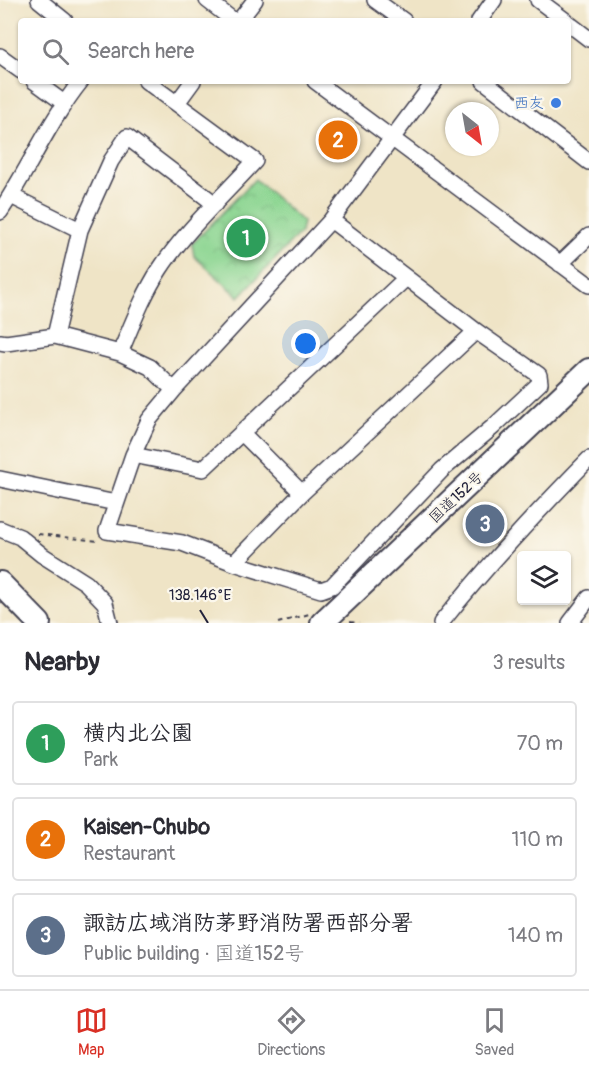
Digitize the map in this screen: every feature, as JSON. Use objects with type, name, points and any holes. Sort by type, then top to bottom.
[{"type":"highway","name":"国道152号","points":[[328,618],[589,370]]},
{"type":"highway","points":[[0,583],[39,623]]},
{"type":"street","points":[[39,0],[61,18]]},
{"type":"street","points":[[207,0],[230,18]]},
{"type":"street","points":[[241,18],[255,0]]},
{"type":"street","points":[[375,0],[400,18]]},
{"type":"street","points":[[481,18],[494,0]]},
{"type":"street","points":[[538,0],[562,18]]},
{"type":"street","points":[[571,25],[589,39]]},
{"type":"street","points":[[0,56],[18,69]]},
{"type":"street","points":[[38,84],[64,103]]},
{"type":"street","points":[[0,212],[64,103],[79,84]]},
{"type":"street","points":[[120,353],[141,304],[160,269],[175,248],[255,161],[150,84]]},
{"type":"street","points":[[177,103],[192,84]]},
{"type":"street","points":[[319,84],[589,285]]},
{"type":"street","points":[[331,220],[476,331],[539,375],[540,383],[442,470],[332,586],[321,590],[234,563],[182,543],[107,531],[149,420],[331,220],[433,84]]},
{"type":"street","points":[[488,84],[589,162]]},
{"type":"street","points":[[56,336],[80,230],[111,161],[127,137],[215,204]]},
{"type":"street","points":[[11,196],[80,230]]},
{"type":"street","points":[[560,264],[589,236]]},
{"type":"street","points":[[134,455],[203,469],[406,278]]},
{"type":"street","points":[[234,563],[302,493],[476,331]]},
{"type":"street","points":[[0,342],[56,336],[120,353],[150,367],[174,390]]},
{"type":"street","points":[[242,433],[302,493]]},
{"type":"street","points":[[441,623],[530,520],[589,459]]},
{"type":"street","points":[[0,479],[116,503]]},
{"type":"street","points":[[0,529],[20,537],[42,555],[86,583],[105,603],[110,623]]},
{"type":"street","points":[[570,623],[589,598]]},
{"type":"path","points":[[38,534],[107,541]]},
{"type":"path","points":[[278,623],[328,618],[359,623]]},
{"type":"green space","points":[[255,179],[303,222],[301,232],[239,297],[194,256],[192,244]]},
{"type":"place","name":"西友","points":[[556,103]]},
{"type":"place","name":"Kaisen-Chubo","points":[[338,140]]},
{"type":"place","name":"横内北公園","points":[[246,238]]},
{"type":"place","name":"諏訪広域消防茅野消防署西部分署","points":[[485,524]]}]
